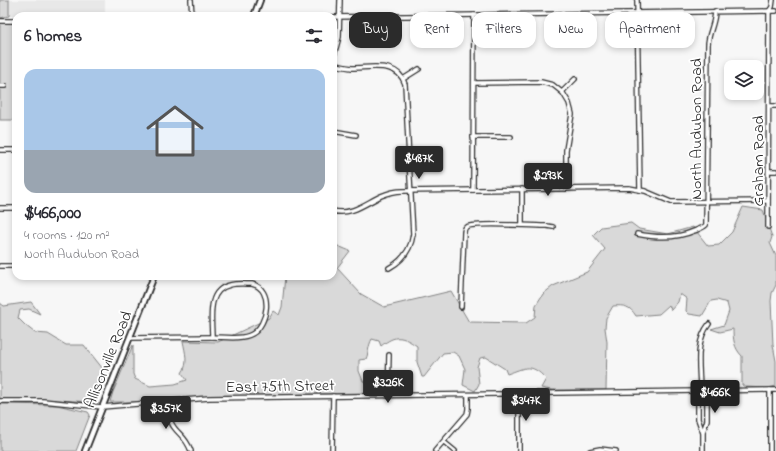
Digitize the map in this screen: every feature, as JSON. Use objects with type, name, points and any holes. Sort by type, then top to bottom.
[{"type":"main road","points":[[256,12],[260,0]]},
{"type":"main road","name":"Allisonville Road","points":[[85,451],[152,280]]},
{"type":"street","points":[[191,0],[192,12]]},
{"type":"street","points":[[337,44],[339,37],[340,0]]},
{"type":"street","points":[[637,0],[637,12],[776,11]]},
{"type":"street","name":"Graham Road","points":[[768,227],[769,11],[772,7],[773,0]]},
{"type":"street","name":"North Audubon Road","points":[[637,234],[656,237],[681,236],[703,227],[706,223],[708,38],[715,21],[715,11]]},
{"type":"street","points":[[536,14],[605,13]]},
{"type":"street","points":[[337,16],[472,15]]},
{"type":"street","points":[[0,21],[12,21]]},
{"type":"street","points":[[473,190],[474,48]]},
{"type":"street","points":[[638,48],[640,190]]},
{"type":"street","points":[[337,65],[350,68],[389,68],[397,72],[403,79],[406,88],[414,231],[412,242],[404,256],[389,268]]},
{"type":"street","points":[[403,79],[419,69]]},
{"type":"street","points":[[562,92],[575,79]]},
{"type":"street","points":[[474,83],[541,82],[554,86],[562,92],[569,101],[572,114],[566,150],[566,189]]},
{"type":"street","points":[[0,86],[5,86]]},
{"type":"street","points":[[769,106],[776,106]]},
{"type":"street","points":[[337,132],[356,135]]},
{"type":"street","points":[[473,137],[512,137]]},
{"type":"street","points":[[0,150],[12,150]]},
{"type":"street","points":[[769,171],[776,171]]},
{"type":"street","points":[[337,211],[352,211],[383,195],[397,191],[629,188],[640,190],[671,202],[768,201]]},
{"type":"street","points":[[522,189],[522,225]]},
{"type":"street","points":[[0,208],[12,208]]},
{"type":"street","points":[[461,307],[464,229],[466,227],[481,225],[522,225],[553,227]]},
{"type":"street","points":[[0,266],[12,266]]},
{"type":"street","points":[[130,338],[244,337],[252,334],[263,322],[266,311],[265,295],[261,288],[252,284],[232,284],[218,291],[212,303],[212,337]]},
{"type":"street","points":[[703,433],[698,420],[699,343],[703,332],[709,324]]},
{"type":"street","points":[[388,396],[389,355]]},
{"type":"street","points":[[770,390],[770,451]]},
{"type":"street","name":"East 75th Street","points":[[0,401],[43,401],[102,406],[209,398],[776,390]]},
{"type":"street","points":[[703,451],[703,433],[707,420],[707,391]]},
{"type":"street","points":[[519,394],[519,451]]},
{"type":"street","points":[[435,451],[467,414],[468,395]]},
{"type":"street","points":[[332,451],[333,396]]},
{"type":"street","points":[[169,402],[168,413],[171,423],[191,451]]},
{"type":"street","points":[[444,442],[455,451]]},
{"type":"street","points":[[590,451],[598,449],[616,451]]},
{"type":"shaded area","points":[[0,0],[9,0],[9,16],[0,18]]},
{"type":"shaded area","points":[[9,0],[105,0],[105,12],[12,12],[12,16],[9,16]]},
{"type":"shaded area","points":[[0,22],[12,22],[12,120],[0,120]]},
{"type":"shaded area","points":[[743,207],[763,210],[772,237],[770,243],[776,256],[776,285],[772,293],[771,301],[773,345],[776,361],[776,386],[768,388],[745,387],[742,385],[742,356],[734,343],[733,329],[720,332],[711,329],[724,325],[729,311],[727,303],[717,300],[711,301],[702,316],[689,314],[686,311],[687,299],[680,294],[678,302],[671,310],[669,305],[659,314],[636,316],[626,307],[613,306],[606,318],[605,328],[607,342],[606,390],[551,390],[541,388],[546,379],[536,370],[532,368],[523,368],[507,374],[505,369],[486,357],[480,358],[477,367],[479,384],[475,391],[463,385],[465,369],[459,356],[453,352],[443,353],[424,377],[422,377],[417,362],[417,346],[403,338],[395,338],[381,346],[379,341],[372,339],[366,359],[359,360],[359,371],[363,381],[377,389],[377,391],[366,393],[213,396],[133,402],[110,402],[133,345],[133,374],[135,379],[150,386],[175,384],[187,380],[182,373],[186,361],[183,341],[218,342],[269,318],[273,311],[279,315],[282,307],[285,280],[337,280],[337,268],[361,294],[384,307],[451,291],[469,322],[526,323],[535,317],[536,305],[543,294],[553,286],[587,272],[605,249],[593,235],[601,227],[631,223],[639,229],[668,234],[693,227],[708,246],[719,245],[732,232]]},
{"type":"shaded area","points":[[337,246],[350,251],[337,268]]},
{"type":"shaded area","points":[[31,302],[40,314],[29,309],[20,310],[18,318],[25,325],[35,333],[48,334],[66,345],[84,345],[103,369],[99,392],[92,402],[41,399],[0,399],[0,303],[4,306]]},
{"type":"shaded area","points":[[0,404],[57,405],[88,412],[90,415],[76,451],[0,451]]}]
